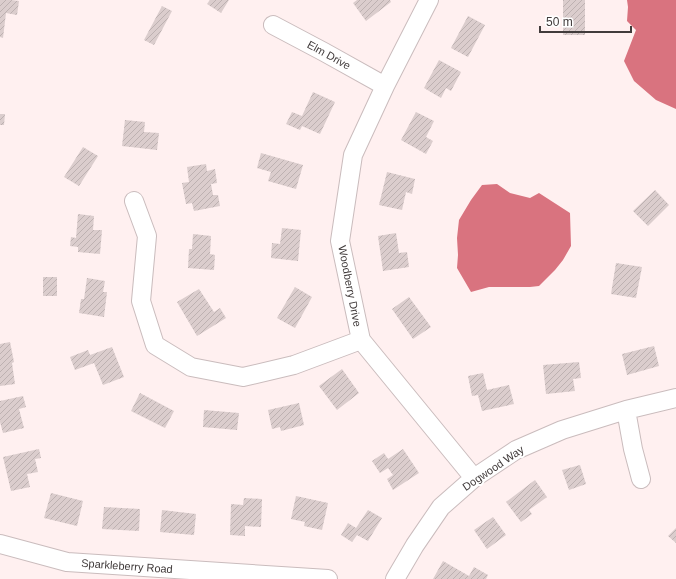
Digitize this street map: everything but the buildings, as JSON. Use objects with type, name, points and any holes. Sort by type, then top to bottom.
[{"type":"street","name":"Woodberry Drive","points":[[428,0],[385,86],[353,155],[340,241],[361,340],[474,478]]},
{"type":"street","name":"Elm Drive","points":[[273,25],[385,86]]},
{"type":"street","points":[[134,201],[147,236],[141,301],[155,345],[191,367],[243,377],[294,364],[361,340]]},
{"type":"street","name":"Dogwood Way","points":[[395,579],[440,507],[474,478],[516,450],[562,430],[626,410],[676,398]]},
{"type":"street","points":[[626,410],[633,449],[641,478]]},
{"type":"street","name":"Sparkleberry Road","points":[[0,544],[67,562],[328,579]]},
{"type":"shaded area","points":[[627,0],[676,0],[676,109],[656,100],[634,81],[624,61],[636,30],[627,21]]},
{"type":"shaded area","points":[[497,184],[510,193],[530,198],[539,193],[570,213],[571,246],[555,270],[539,286],[489,287],[471,292],[457,268],[457,238],[459,220],[482,185]]}]
